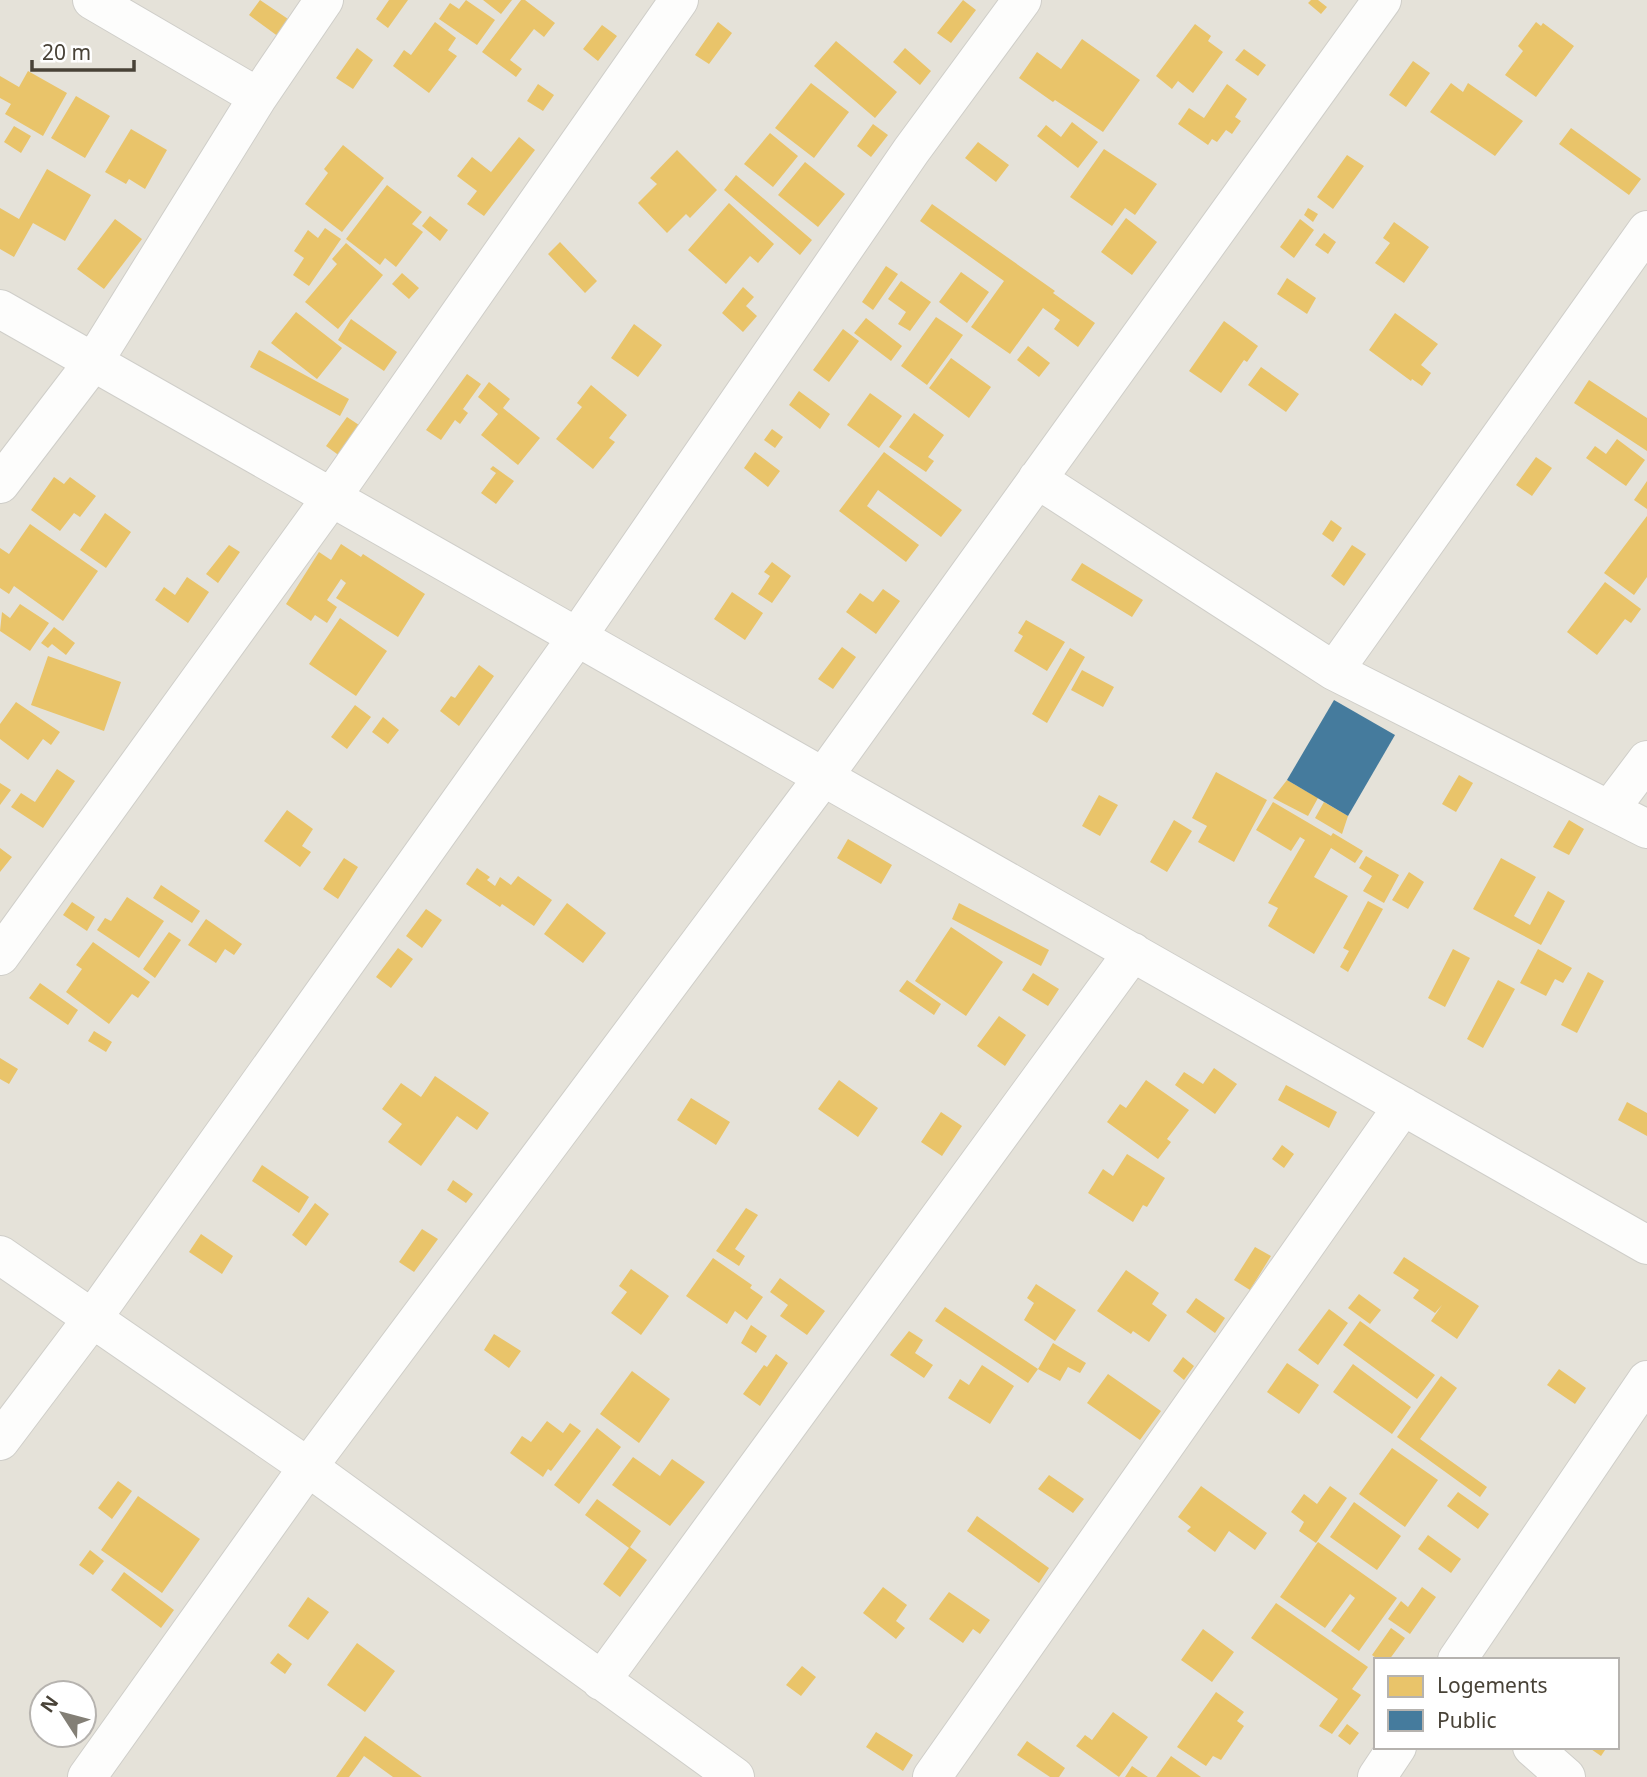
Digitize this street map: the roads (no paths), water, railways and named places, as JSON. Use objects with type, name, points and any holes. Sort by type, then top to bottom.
[{"type":"street","points":[[92,0],[258,96]]},
{"type":"street","points":[[0,484],[94,361],[258,96],[324,0]]},
{"type":"street","points":[[0,956],[331,498],[679,0]]},
{"type":"street","points":[[0,1441],[92,1320],[577,636],[911,151],[1022,0]]},
{"type":"street","points":[[88,1777],[308,1467],[824,776],[1382,0]]},
{"type":"street","points":[[1334,671],[1647,230]]},
{"type":"street","points":[[0,309],[1647,1245]]},
{"type":"street","points":[[1037,479],[1334,671],[1647,828]]},
{"type":"street","points":[[1611,809],[1647,760]]},
{"type":"street","points":[[601,1681],[1133,952]]},
{"type":"street","points":[[932,1777],[1403,1106]]},
{"type":"street","points":[[0,1255],[308,1467],[735,1777]]},
{"type":"street","points":[[1458,1658],[1647,1381]]},
{"type":"street","points":[[1377,1777],[1396,1749]]},
{"type":"street","points":[[1534,1749],[1566,1777]]}]
